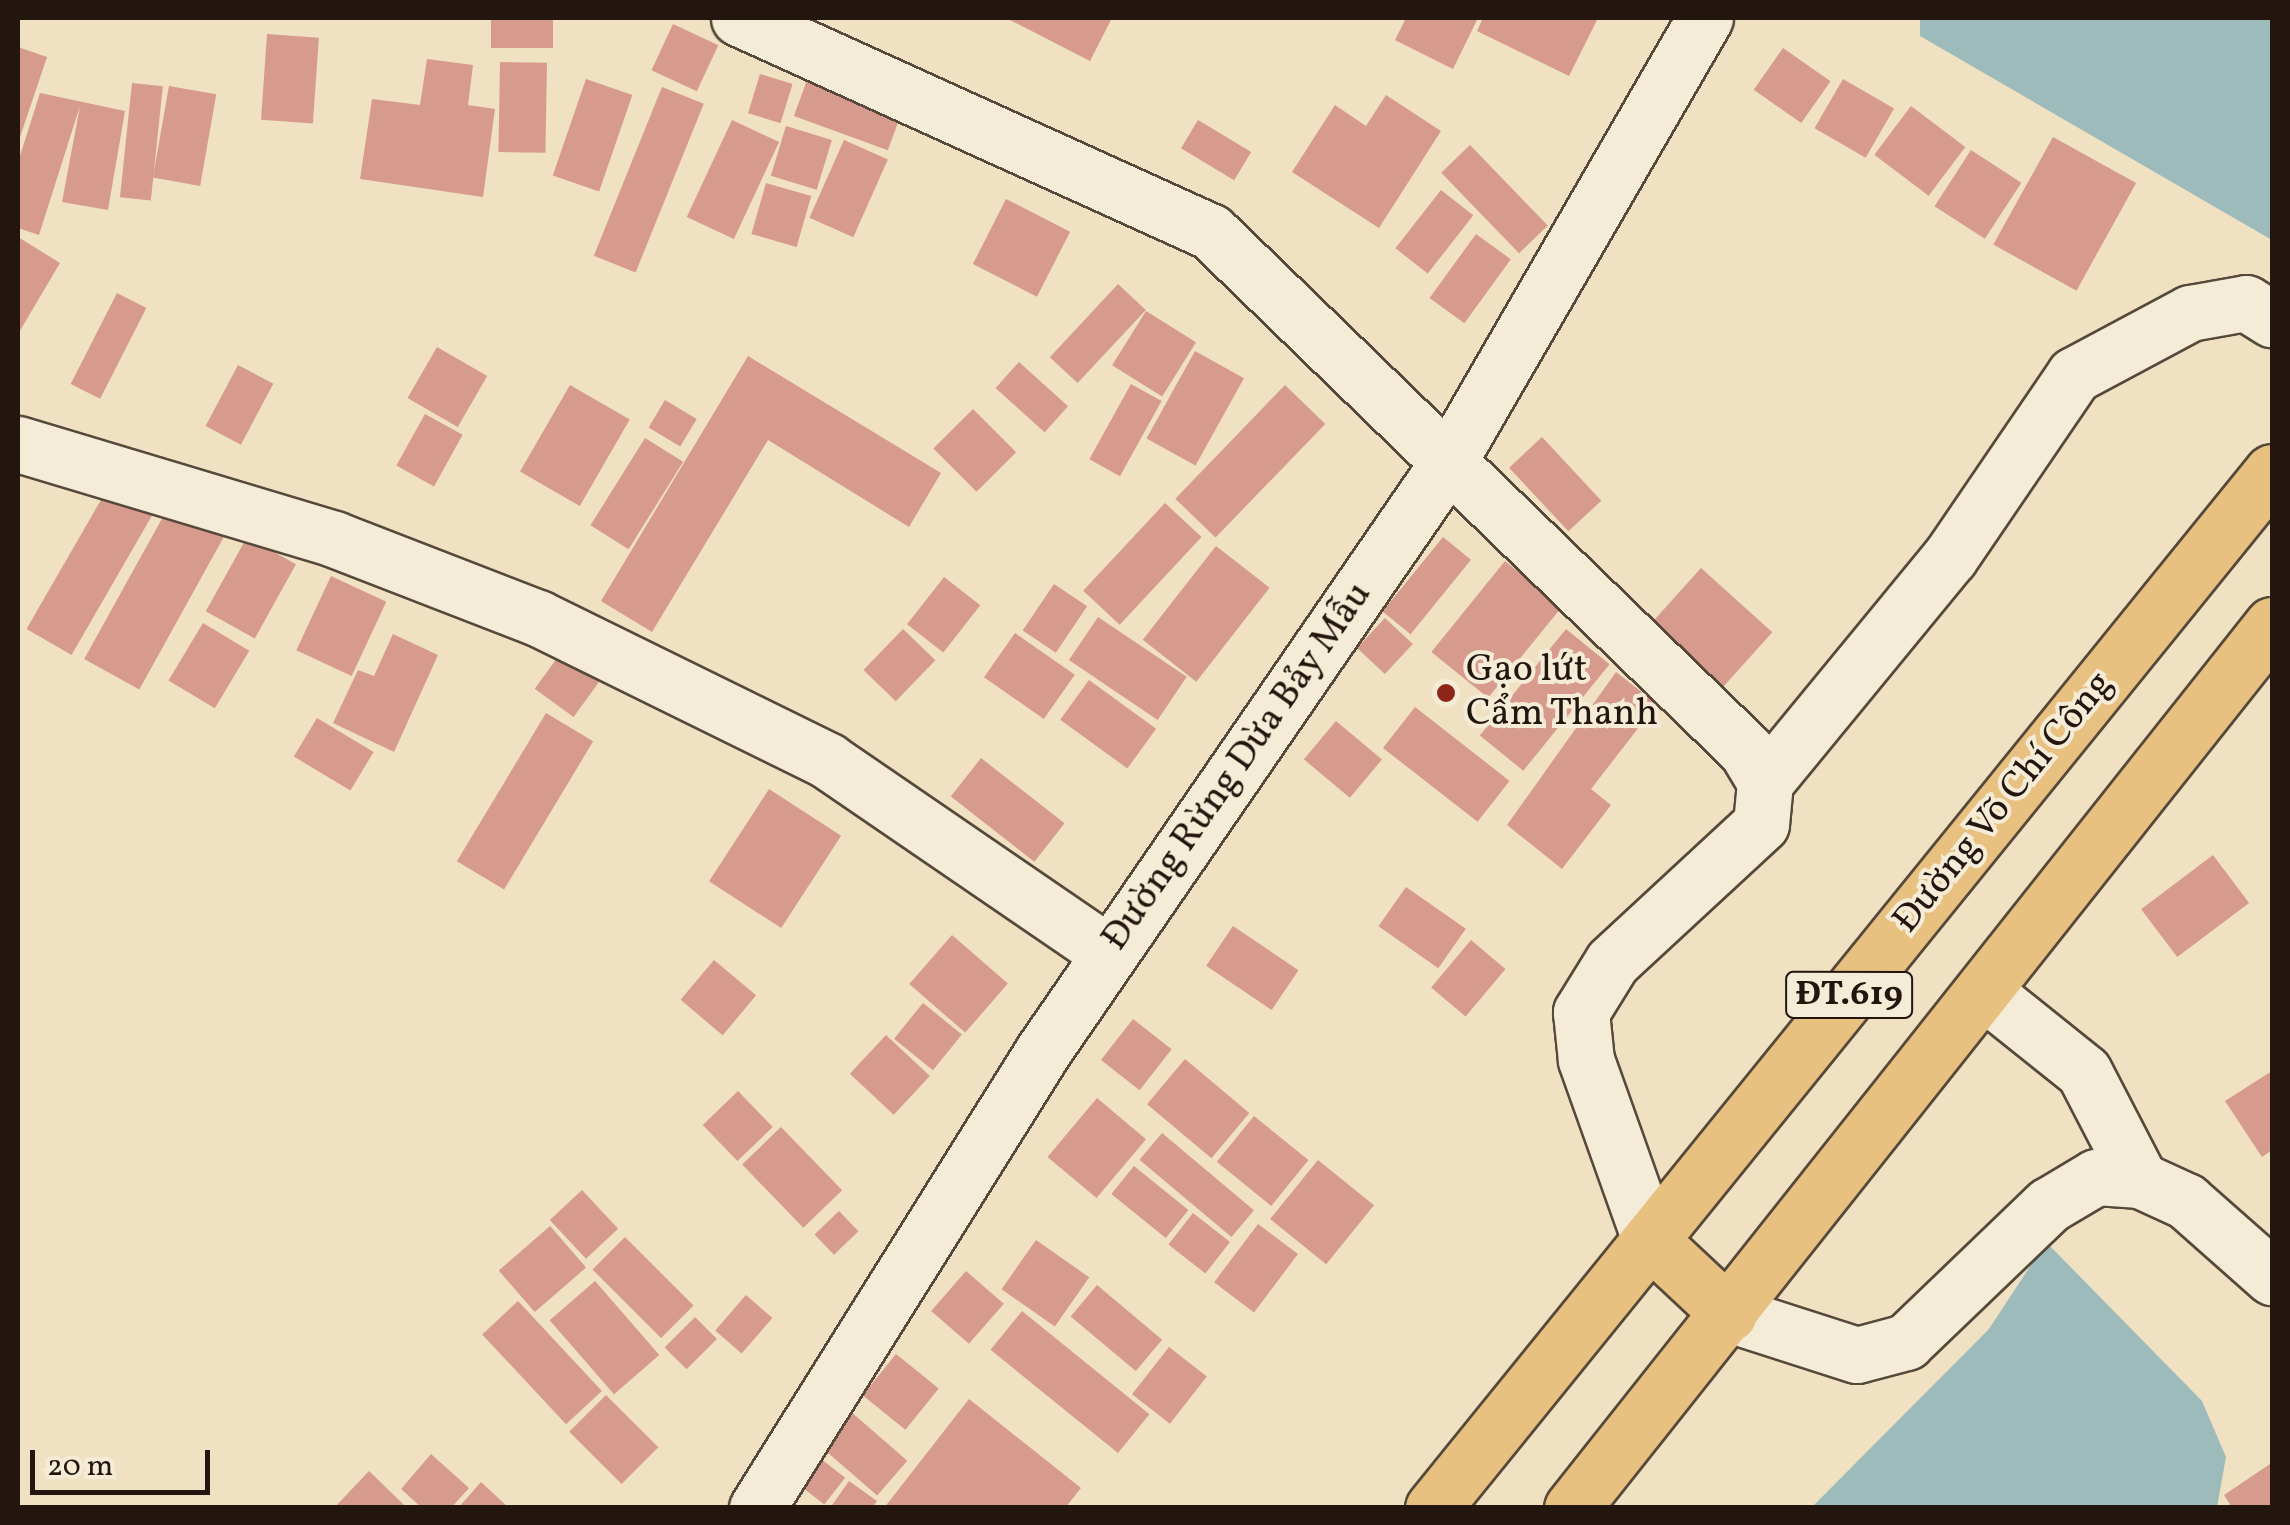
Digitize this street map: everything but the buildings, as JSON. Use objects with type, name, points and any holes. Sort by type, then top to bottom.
[{"type":"main road","name":"Đường Võ Chí Công","points":[[1433,1508],[2268,478]]},
{"type":"main road","name":"ĐT.619","points":[[1572,1508],[2272,625]]},
{"type":"main road","points":[[1650,1240],[1729,1314]]},
{"type":"street","points":[[739,18],[1211,232],[1746,750],[1765,782]]},
{"type":"street","name":"Đường Rừng Dừa Bảy Mẫu","points":[[757,1508],[1108,953],[1447,464],[1705,18]]},
{"type":"street","points":[[1650,1240],[1586,1060],[1581,1012],[1612,962],[1761,824],[1765,782],[1950,557],[2074,375],[2190,313],[2246,304],[2272,319]]},
{"type":"street","points":[[18,444],[334,539],[538,618],[828,760],[1108,953]]},
{"type":"street","points":[[1983,990],[2084,1072],[2140,1180]]},
{"type":"street","points":[[1729,1314],[1857,1355],[1906,1342],[2049,1206],[2096,1177],[2140,1180],[2186,1200],[2272,1277]]},
{"type":"water","points":[[1920,18],[2272,18],[2272,240],[1920,36]]},
{"type":"water","points":[[2046,1242],[2202,1401],[2226,1457],[2217,1507],[1811,1508],[1989,1329]]},
{"type":"place","name":"Gạo lứt Cẩm Thanh","points":[[1446,693]]}]
